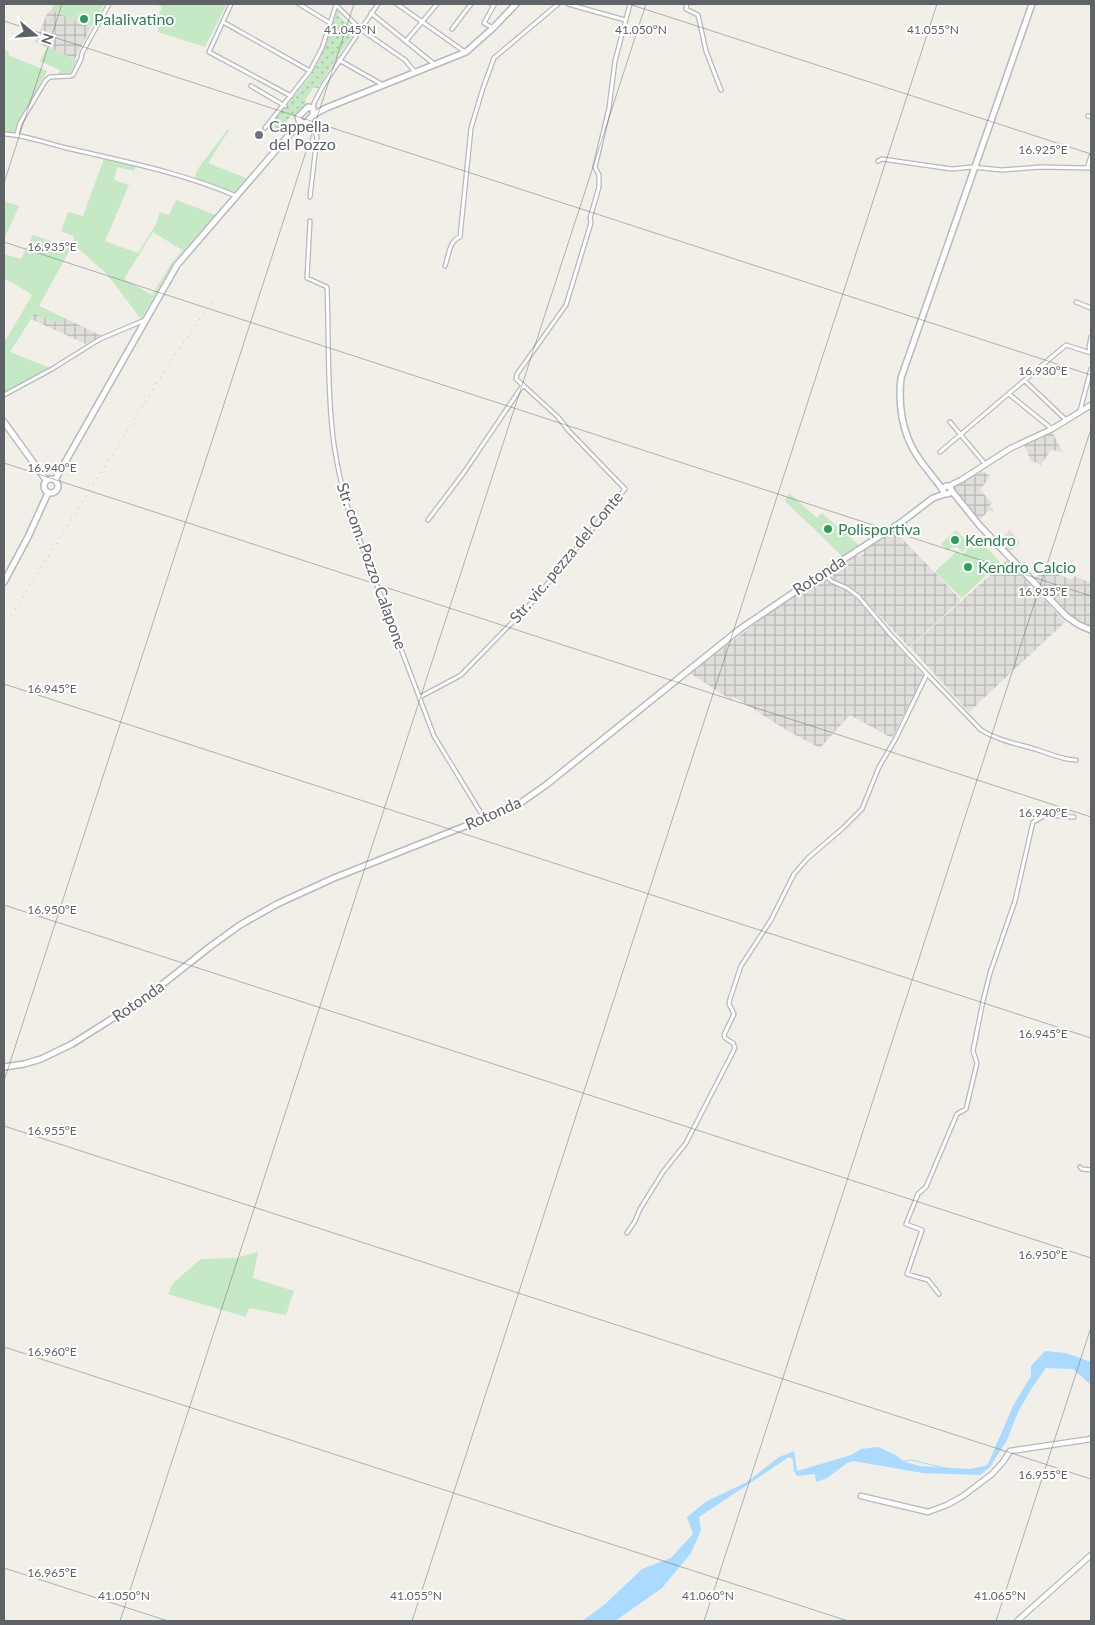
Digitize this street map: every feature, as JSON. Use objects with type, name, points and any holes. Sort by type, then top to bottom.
[{"type":"main road","points":[[301,122],[300,114],[326,108],[466,52],[516,4]]},
{"type":"main road","points":[[1032,5],[904,371],[900,387],[900,408],[903,425],[916,454],[932,474],[1066,616],[1078,625],[1091,630]]},
{"type":"main road","points":[[55,480],[177,265],[311,112]]},
{"type":"main road","points":[[4,422],[46,480]]},
{"type":"main road","points":[[46,480],[55,480]]},
{"type":"main road","points":[[46,480],[44,487],[48,493]]},
{"type":"main road","points":[[48,493],[58,490],[58,484],[55,480]]},
{"type":"main road","name":"Rotonda","points":[[4,1067],[42,1059],[72,1044],[145,998],[240,925],[278,904],[334,878],[516,806],[546,785],[740,629],[947,490]]},
{"type":"main road","points":[[4,582],[28,537],[48,493]]},
{"type":"street","points":[[17,134],[20,123],[46,80],[50,77],[73,75],[82,53],[109,4]]},
{"type":"street","points":[[231,4],[208,52],[291,96]]},
{"type":"street","points":[[299,4],[330,23]]},
{"type":"street","points":[[310,196],[316,137],[311,112],[320,90],[378,4]]},
{"type":"street","points":[[397,4],[466,52]]},
{"type":"street","points":[[406,41],[437,4]]},
{"type":"street","points":[[452,29],[471,4]]},
{"type":"street","points":[[491,4],[494,5],[484,23],[493,28]]},
{"type":"street","points":[[446,266],[452,243],[460,237],[470,133],[494,58],[558,4]]},
{"type":"street","points":[[568,4],[625,20]]},
{"type":"street","points":[[428,520],[523,385],[516,379],[517,374],[566,305],[591,223],[590,218],[599,187],[599,174],[595,167],[608,108],[615,61],[630,4]]},
{"type":"street","points":[[687,4],[686,9],[698,15],[706,52],[721,90]]},
{"type":"street","points":[[266,128],[285,106],[310,71],[322,48],[335,5],[360,29],[405,60],[415,72]]},
{"type":"street","points":[[371,13],[435,64]]},
{"type":"street","points":[[223,22],[310,71]]},
{"type":"street","points":[[339,60],[384,85]]},
{"type":"street","points":[[251,86],[285,106]]},
{"type":"street","points":[[301,122],[314,131]]},
{"type":"street","points":[[4,134],[17,134],[183,176],[236,196]]},
{"type":"street","points":[[878,161],[882,159],[952,169],[976,167],[1002,170],[1040,167],[1089,168],[1091,156]]},
{"type":"street","name":"Str. com. Pozzo Calapone","points":[[310,221],[307,278],[327,287],[334,444],[339,474],[348,508],[432,731],[441,750],[484,818]]},
{"type":"street","points":[[1076,302],[1091,308]]},
{"type":"street","points":[[4,395],[52,369],[100,339],[145,320]]},
{"type":"street","points":[[1091,337],[1089,348],[1091,353]]},
{"type":"street","points":[[940,452],[1066,345],[1091,353]]},
{"type":"street","points":[[1080,412],[1091,369]]},
{"type":"street","points":[[1024,381],[1066,420]]},
{"type":"street","name":"Str. vic. pezza del Conte","points":[[420,697],[461,675],[535,599],[625,489],[558,417],[523,385]]},
{"type":"street","points":[[1008,394],[1052,430]]},
{"type":"street","points":[[947,490],[1011,448],[1052,430],[1091,404]]},
{"type":"street","points":[[950,422],[986,465]]},
{"type":"street","points":[[824,572],[831,581],[847,588],[858,596],[891,636],[981,730],[992,737],[1057,757],[1076,760]]},
{"type":"street","points":[[627,1233],[664,1172],[686,1143],[735,1048],[733,1043],[725,1038],[724,1035],[734,1014],[729,1004],[740,966],[771,920],[794,874],[808,858],[862,809],[879,767],[896,738],[927,674]]},
{"type":"street","points":[[940,1294],[928,1280],[907,1274],[922,1230],[906,1224],[918,1194],[926,1187],[957,1114],[966,1109],[977,1063],[973,1051],[982,1001],[1015,901],[1033,822],[1046,815],[1074,817]]},
{"type":"street","points":[[1080,1167],[1091,1170]]},
{"type":"street","points":[[861,1496],[928,1512],[947,1506],[963,1496],[992,1474],[1010,1451],[1091,1439]]},
{"type":"street","points":[[1017,1621],[1091,1555]]},
{"type":"shaded area","points":[[51,10],[91,27],[75,59],[35,42],[47,14]]},
{"type":"shaded area","points":[[34,313],[61,324],[65,318],[102,336],[86,344],[31,319]]},
{"type":"shaded area","points":[[1052,432],[1063,452],[1051,450],[1041,465],[1031,461],[1024,444]]},
{"type":"shaded area","points":[[982,471],[990,476],[980,490],[992,503],[989,506],[994,509],[993,512],[990,510],[979,520],[953,488]]},
{"type":"shaded area","points":[[894,530],[961,600],[909,647],[855,590],[832,580],[827,572],[855,555],[860,556],[864,554],[864,549]]},
{"type":"shaded area","points":[[1010,530],[1020,543],[1009,553],[998,541]]},
{"type":"shaded area","points":[[1007,560],[1065,622],[969,712],[910,647]]},
{"type":"shaded area","points":[[1044,569],[1072,580],[1074,576],[1091,583],[1091,626],[1085,625],[1068,615],[1034,579]]},
{"type":"shaded area","points":[[823,578],[849,590],[924,676],[892,738],[850,715],[820,748],[788,731],[734,697],[731,700],[690,673],[781,604]]},
{"type":"green space","name":"Palalivatino","points":[[54,4],[104,4],[91,27],[51,10]]},
{"type":"green space","points":[[155,4],[227,4],[205,47],[158,32],[159,25],[156,23],[162,7]]},
{"type":"green space","points":[[338,11],[340,13],[338,15],[350,26],[352,24],[356,27],[356,31],[318,88],[313,88],[305,100],[307,105],[298,113],[296,118],[292,115],[277,133],[267,129],[310,77],[325,46],[335,12]]},
{"type":"green space","points":[[47,47],[77,60],[70,72],[66,75],[58,76],[60,70],[40,61]]},
{"type":"green space","points":[[4,50],[9,52],[8,55],[47,71],[13,134],[4,133]]},
{"type":"green space","points":[[228,129],[208,163],[246,178],[234,194],[195,179],[196,172]]},
{"type":"green space","points":[[104,159],[136,166],[134,171],[117,167],[114,180],[129,185],[105,241],[138,253],[156,224],[160,212],[169,215],[176,200],[216,215],[175,260],[141,319],[106,273],[73,244],[74,236],[61,231],[68,212],[83,216]],"holes":[[[153,232],[182,250],[172,262],[152,295],[124,279]]]},
{"type":"green space","points":[[4,201],[19,206],[4,239]]},
{"type":"green space","points":[[33,235],[71,248],[39,306],[65,318],[61,324],[34,314],[10,352],[50,368],[4,393],[4,343],[32,295],[4,279],[4,254],[21,259]]},
{"type":"green space","name":"Polisportiva","points":[[790,494],[817,518],[822,513],[859,545],[842,556],[784,500]]},
{"type":"green space","name":"Kendro","points":[[956,530],[967,542],[974,535],[976,538],[962,552],[957,546],[948,551],[941,544]]},
{"type":"green space","name":"Kendro Calcio","points":[[979,539],[1000,562],[962,598],[935,572],[957,551],[962,555]]},
{"type":"green space","points":[[258,1252],[253,1278],[294,1291],[286,1315],[249,1308],[246,1317],[168,1294],[173,1283],[201,1259],[236,1258]]},
{"type":"water","points":[[1045,1351],[1066,1353],[1091,1362],[1091,1385],[1073,1369],[1046,1368],[1018,1412],[1007,1440],[990,1467],[980,1475],[923,1473],[853,1461],[847,1463],[827,1478],[816,1482],[815,1474],[797,1476],[794,1471],[793,1459],[789,1457],[699,1517],[701,1530],[691,1553],[662,1588],[615,1621],[578,1621],[585,1619],[604,1605],[642,1569],[671,1558],[693,1534],[687,1517],[707,1501],[747,1482],[779,1457],[794,1451],[797,1471],[851,1455],[861,1449],[878,1447],[896,1455],[903,1461],[919,1466],[969,1469],[985,1466],[988,1464],[1013,1406],[1031,1376],[1031,1366]]},
{"type":"waterway","points":[[903,1461],[911,1460],[945,1468]]},
{"type":"railway","points":[[4,627],[176,353],[215,298]]},
{"type":"place","name":"Palalivatino","points":[[84,19]]},
{"type":"place","name":"Cappella del Pozzo","points":[[259,135]]},
{"type":"place","name":"Polisportiva","points":[[828,529]]},
{"type":"place","name":"Kendro","points":[[955,540]]},
{"type":"place","name":"Kendro Calcio","points":[[968,567]]}]
